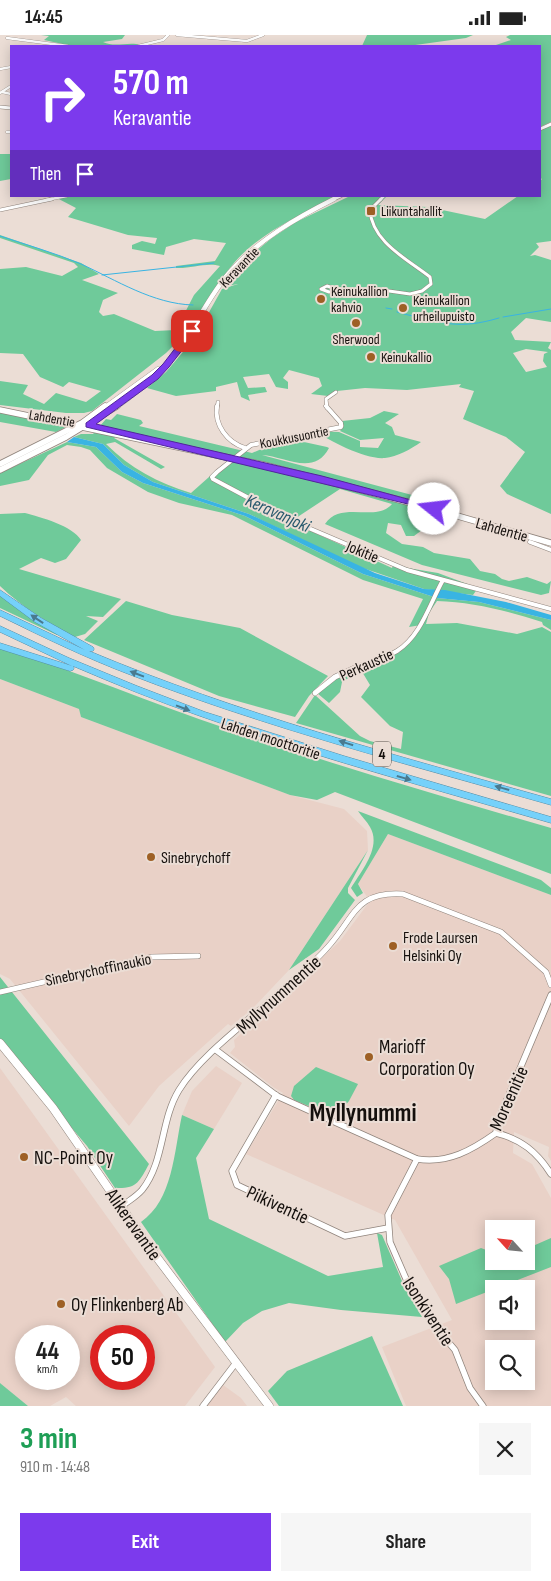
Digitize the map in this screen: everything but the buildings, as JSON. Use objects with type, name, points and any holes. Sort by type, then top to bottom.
[{"type":"highway","points":[[0,592],[45,625],[110,659],[118,666]]},
{"type":"highway","name":"Lahden moottoritie","points":[[0,613],[118,666],[216,703],[551,802]]},
{"type":"highway","name":"Lahden moottoritie","points":[[0,629],[41,650],[137,691],[273,739],[551,820]]},
{"type":"highway","points":[[0,646],[137,691]]},
{"type":"main road","name":"Keravantie","points":[[0,464],[83,425],[148,382],[171,359],[195,326],[218,287],[239,262],[280,229],[339,197]]},
{"type":"main road","name":"Keravantie","points":[[332,201],[343,197]]},
{"type":"main road","name":"Lahdentie","points":[[0,409],[234,458],[395,498],[551,543]]},
{"type":"main road","name":"Keravantie","points":[[0,469],[76,433],[83,425]]},
{"type":"street","points":[[142,45],[163,39],[168,35]]},
{"type":"street","points":[[177,35],[247,41],[263,35]]},
{"type":"street","points":[[7,38],[60,45]]},
{"type":"street","points":[[247,41],[249,45]]},
{"type":"street","points":[[0,210],[62,197]]},
{"type":"street","points":[[339,290],[327,286],[321,289],[326,291],[382,290],[410,294],[422,291],[431,284],[430,277],[400,256],[372,225],[370,210],[383,197]]},
{"type":"street","name":"Koukkusuontie","points":[[234,458],[245,448],[314,431],[341,427],[341,423],[330,414],[325,404],[326,399],[336,392]]},
{"type":"street","points":[[218,402],[217,421],[232,443],[245,448]]},
{"type":"street","name":"Jokitie","points":[[234,458],[217,472],[212,477],[213,479],[300,525],[407,570],[442,582],[551,609]]},
{"type":"street","points":[[530,542],[551,550]]},
{"type":"street","name":"Perkaustie","points":[[314,693],[325,683],[354,667],[389,655],[404,646],[442,582]]},
{"type":"street","name":"Myllynummentie","points":[[121,1207],[141,1192],[149,1182],[160,1151],[169,1110],[183,1084],[216,1050],[327,949],[343,930],[357,907],[373,895],[403,894],[501,932],[546,973],[551,985]]},
{"type":"street","name":"Sinebrychoffinaukio","points":[[0,992],[6,989],[152,957],[198,956]]},
{"type":"street","name":"Moreenitie","points":[[216,1050],[276,1095],[417,1159],[440,1161],[476,1148],[496,1133],[497,1123],[546,1011],[551,995]]},
{"type":"street","name":"Alikeravantie","points":[[0,1043],[19,1063],[84,1150],[121,1207],[235,1364],[269,1406]]},
{"type":"street","name":"Piikiventie","points":[[276,1095],[232,1171],[237,1185],[345,1236],[388,1228]]},
{"type":"street","points":[[496,1133],[527,1145],[541,1157],[551,1174]]},
{"type":"street","name":"Isonkiventie","points":[[417,1159],[388,1215],[390,1242],[410,1289],[433,1324],[455,1350],[470,1388],[483,1406]]},
{"type":"street","points":[[203,1406],[235,1364]]},
{"type":"shaded area","points":[[0,679],[79,709],[81,717],[290,795],[344,809],[367,831],[368,850],[289,970],[252,1009],[231,1026],[228,1024],[159,1086],[129,1126],[10,979],[0,974]]},
{"type":"shaded area","points":[[388,834],[551,895],[551,1161],[548,1156],[549,1147],[514,1132],[513,1153],[532,1164],[551,1198],[551,1406],[406,1406],[382,1347],[452,1320],[395,1220],[246,1154],[283,1093],[230,1053],[235,1047],[234,1040],[340,941],[370,901],[358,884]]},
{"type":"shaded area","points":[[216,1066],[242,1083],[214,1129],[182,1115],[192,1091]]},
{"type":"shaded area","points":[[0,1068],[215,1367],[185,1406],[76,1406],[66,1397],[50,1406],[28,1406],[0,1383]]},
{"type":"shaded area","points":[[223,1385],[241,1398],[247,1406],[207,1406]]},
{"type":"green space","points":[[41,35],[125,35],[122,39],[103,42],[108,44],[141,45],[67,45],[44,40],[49,36]]},
{"type":"green space","points":[[367,35],[473,35],[466,38],[415,45],[362,45]]},
{"type":"green space","points":[[510,35],[551,35],[551,122],[541,127],[541,45],[496,45],[511,40],[506,37]]},
{"type":"green space","points":[[551,126],[551,241],[536,243],[539,247],[530,256],[535,255],[551,260],[551,322],[526,318],[511,332],[515,340],[551,342],[548,348],[551,350],[551,514],[507,494],[500,486],[525,452],[506,437],[463,419],[474,391],[459,387],[461,384],[407,390],[365,388],[337,391],[328,396],[311,394],[322,386],[319,378],[289,370],[283,378],[288,382],[288,389],[276,387],[269,374],[243,377],[248,388],[265,387],[267,392],[248,395],[250,401],[241,397],[237,382],[216,387],[216,391],[176,396],[147,388],[166,372],[194,339],[222,289],[238,284],[221,287],[238,266],[272,238],[296,222],[348,197],[386,197],[378,205],[428,207],[485,219],[517,197],[541,197],[541,130]],"holes":[[[526,349],[548,352],[544,354],[543,361],[547,367],[526,372],[513,353]]]},
{"type":"green space","points":[[0,154],[10,154],[10,179],[0,181]]},
{"type":"green space","points":[[55,197],[334,198],[281,226],[255,243],[234,263],[220,281],[183,340],[185,331],[183,330],[178,341],[166,353],[92,411],[66,413],[0,405],[0,381],[28,385],[23,394],[44,404],[56,393],[86,402],[101,391],[69,382],[63,387],[40,377],[23,354],[0,353],[0,269],[26,267],[62,276],[78,267],[74,263],[0,238],[0,235],[81,263],[99,274],[82,280],[118,293],[103,300],[99,312],[103,316],[114,314],[155,331],[176,330],[194,295],[220,266],[176,268],[176,266],[215,261],[226,243],[194,239],[166,247],[164,255],[132,249],[132,245],[142,241],[155,244],[157,238],[128,235],[68,217],[76,208]]},
{"type":"green space","points":[[0,411],[66,425],[66,427],[56,432],[0,422]]},
{"type":"green space","points":[[384,411],[399,414],[385,423],[392,427],[395,435],[421,442],[394,456],[377,458],[348,449],[315,431],[339,432],[360,441],[360,447],[378,448],[384,438],[360,440],[340,431],[344,426],[342,421],[370,418]]},
{"type":"green space","points":[[117,414],[141,420],[143,423],[139,426],[252,453],[273,444],[301,439],[304,442],[327,447],[329,448],[323,457],[307,463],[298,463],[262,455],[457,507],[443,519],[438,528],[422,530],[414,536],[406,536],[401,525],[388,523],[386,533],[402,544],[423,547],[434,553],[470,559],[480,571],[495,574],[502,579],[509,581],[527,577],[547,584],[551,581],[549,593],[541,595],[422,565],[325,524],[332,517],[340,513],[377,512],[392,504],[340,489],[293,520],[285,515],[282,518],[392,568],[394,563],[408,568],[438,573],[478,588],[473,595],[424,589],[357,566],[249,514],[153,482],[124,465],[103,444],[74,437],[81,434],[93,434],[106,419],[111,420]],"holes":[[[117,436],[227,461],[191,493],[145,474],[115,453],[106,444],[115,442],[161,469],[165,467],[114,438]]]},
{"type":"green space","points":[[67,442],[96,447],[122,472],[143,483],[245,516],[363,574],[437,598],[479,602],[551,620],[551,630],[543,625],[542,622],[503,611],[464,603],[437,601],[429,613],[426,624],[457,623],[517,634],[542,627],[551,632],[551,796],[296,723],[315,695],[360,736],[370,741],[401,749],[403,732],[390,726],[361,697],[370,685],[361,670],[342,682],[340,692],[329,703],[317,693],[347,673],[394,654],[408,643],[421,625],[409,627],[423,599],[363,580],[232,515],[179,503],[148,492],[107,468],[90,450],[81,447],[67,445],[48,455],[29,480],[0,486],[0,473]]},
{"type":"green space","points":[[25,513],[64,526],[81,540],[66,559],[55,563],[41,558],[19,569],[121,599],[103,617],[86,616],[98,621],[85,634],[75,637],[55,626],[26,608],[0,586],[0,514]]},
{"type":"green space","points":[[0,595],[57,634],[57,635],[0,608]]},
{"type":"green space","points":[[126,601],[172,615],[240,628],[328,676],[309,696],[295,717],[219,696],[84,640]]},
{"type":"green space","points":[[0,648],[268,742],[551,828],[551,874],[335,792],[317,800],[290,795],[81,717],[79,709],[0,679]]},
{"type":"green space","points":[[358,811],[541,880],[551,888],[551,895],[388,834],[358,884],[363,893],[357,897],[351,888],[365,867],[374,843],[370,827]]},
{"type":"green space","points":[[368,850],[348,888],[348,893],[355,900],[319,949],[289,970]]},
{"type":"green space","points":[[0,977],[149,1164],[140,1180],[133,1186],[115,1188],[87,1146],[0,1043]]},
{"type":"green space","points":[[316,1067],[358,1084],[349,1101],[335,1117],[294,1100],[291,1096],[294,1086]]},
{"type":"green space","points":[[182,1115],[214,1129],[196,1158],[209,1219],[328,1276],[383,1267],[377,1233],[382,1235],[402,1281],[422,1317],[341,1310],[289,1303],[262,1311],[243,1323],[225,1342],[141,1222],[152,1213],[166,1188],[174,1159]]},
{"type":"green space","points":[[551,1238],[551,1267],[518,1280],[485,1280],[485,1293],[456,1304],[449,1279],[439,1266],[481,1248],[485,1250],[485,1270],[535,1270],[535,1245]]},
{"type":"green space","points":[[372,1336],[403,1406],[279,1406],[268,1391],[287,1371]]},
{"type":"green space","points":[[0,1383],[28,1406],[0,1406]]},
{"type":"water","points":[[74,437],[103,444],[124,465],[153,482],[249,514],[375,573],[424,589],[445,590],[506,602],[551,615],[551,620],[479,602],[437,598],[363,574],[245,516],[143,483],[122,472],[96,447],[67,442]]},
{"type":"waterway","points":[[0,236],[71,260],[104,275]]},
{"type":"waterway","points":[[104,275],[214,263]]},
{"type":"waterway","points":[[104,275],[149,296],[178,304],[193,305]]},
{"type":"waterway","points":[[343,308],[349,308]]},
{"type":"waterway","points":[[386,308],[392,309]]},
{"type":"waterway","points":[[503,317],[551,309]]},
{"type":"waterway","points":[[397,312],[401,313]]},
{"type":"waterway","points":[[404,314],[451,324],[472,324],[499,318]]},
{"type":"place","name":"Liikuntahallit","points":[[371,211]]},
{"type":"place","name":"Keinukallion kahvio","points":[[321,299]]},
{"type":"place","name":"Keinukallion urheilupuisto","points":[[403,308]]},
{"type":"place","name":"Sherwood","points":[[356,323]]},
{"type":"place","name":"Keinukallio","points":[[371,357]]},
{"type":"place","name":"Sinebrychoff","points":[[151,857]]},
{"type":"place","name":"Frode Laursen Helsinki Oy","points":[[393,946]]},
{"type":"place","name":"Marioff Corporation Oy","points":[[369,1057]]},
{"type":"place","name":"NC-Point Oy","points":[[24,1157]]},
{"type":"place","name":"Oy Flinkenberg Ab","points":[[61,1304]]},
{"type":"district","name":"Myllynummi","points":[[363,1112]]},
{"type":"route","points":[[192,331],[179,350],[155,377],[89,425],[197,448],[434,509]]},
{"type":"water label","name":"Keravanjoki","points":[[278,513]]}]
